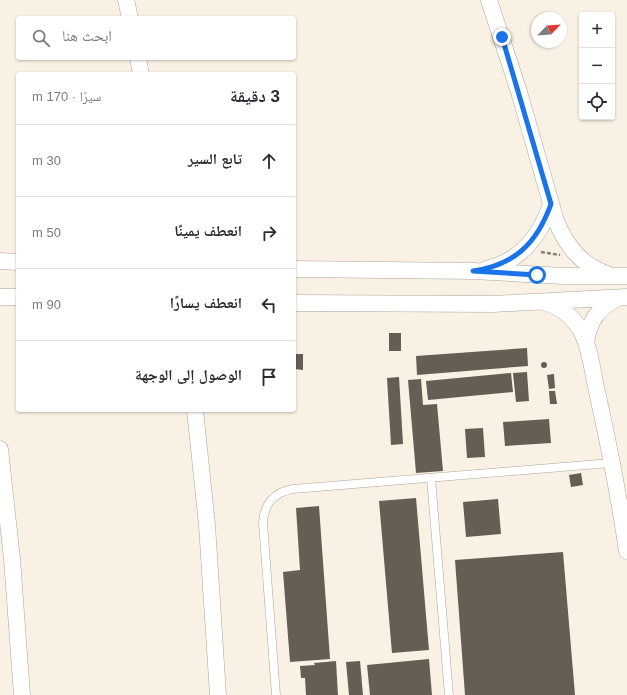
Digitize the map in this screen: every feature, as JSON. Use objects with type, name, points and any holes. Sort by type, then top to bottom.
[{"type":"street","points":[[126,0],[130,16]]},
{"type":"street","points":[[489,0],[520,92],[551,204],[562,237],[572,251],[584,262],[599,271],[621,276]]},
{"type":"street","points":[[138,60],[141,72]]},
{"type":"street","points":[[473,271],[489,269],[503,264],[528,246],[546,219],[551,204]]},
{"type":"street","points":[[0,261],[16,262]]},
{"type":"street","points":[[296,269],[473,271],[563,276],[621,276]]},
{"type":"street","points":[[0,296],[16,297]]},
{"type":"street","points":[[296,303],[493,304],[622,297]]},
{"type":"street","points":[[586,343],[592,320],[607,303],[622,297]]},
{"type":"street","points":[[542,302],[565,312],[581,331],[586,343],[611,463],[627,551]]},
{"type":"street","points":[[195,412],[207,525],[218,695]]},
{"type":"street","points":[[0,449],[12,559],[22,695]]},
{"type":"street","points":[[212,695],[216,666]]},
{"type":"lane","points":[[276,695],[263,523],[265,509],[268,502],[279,493],[286,490],[611,463]]},
{"type":"lane","points":[[431,478],[449,695]]},
{"type":"path","points":[[528,246],[537,252],[565,256],[572,251]]},
{"type":"building","points":[[389,333],[401,333],[401,351],[389,351]]},
{"type":"building","points":[[527,348],[528,366],[417,375],[416,356]]},
{"type":"building","points":[[296,354],[303,354],[303,370],[296,369]]},
{"type":"building","points":[[544,362],[547,365],[544,368],[541,365]]},
{"type":"building","points":[[527,372],[529,401],[516,402],[513,373]]},
{"type":"building","points":[[511,373],[513,392],[428,400],[426,381]]},
{"type":"building","points":[[554,374],[555,388],[549,389],[547,375]]},
{"type":"building","points":[[399,377],[403,444],[391,445],[387,378]]},
{"type":"building","points":[[421,379],[423,405],[437,404],[443,471],[416,473],[408,380]]},
{"type":"building","points":[[549,391],[555,391],[557,404],[550,404]]},
{"type":"building","points":[[549,419],[551,443],[505,446],[503,422]]},
{"type":"building","points":[[483,428],[485,457],[467,458],[465,429]]},
{"type":"building","points":[[581,473],[583,485],[571,487],[569,475]]},
{"type":"building","points":[[416,498],[429,650],[392,653],[379,501]]},
{"type":"building","points":[[498,499],[501,534],[466,537],[463,502]]},
{"type":"building","points":[[319,506],[330,659],[290,662],[283,572],[300,570],[296,508]]},
{"type":"building","points":[[563,552],[575,695],[465,695],[455,560]]},
{"type":"building","points":[[429,659],[432,695],[370,695],[367,665]]},
{"type":"building","points":[[336,661],[338,695],[306,695],[305,678],[301,678],[300,666]]},
{"type":"building","points":[[360,661],[363,695],[349,695],[346,662]]},
{"type":"route","points":[[502,37],[520,92],[551,204],[546,219],[528,246],[503,264],[489,269],[473,271],[537,275]]}]
